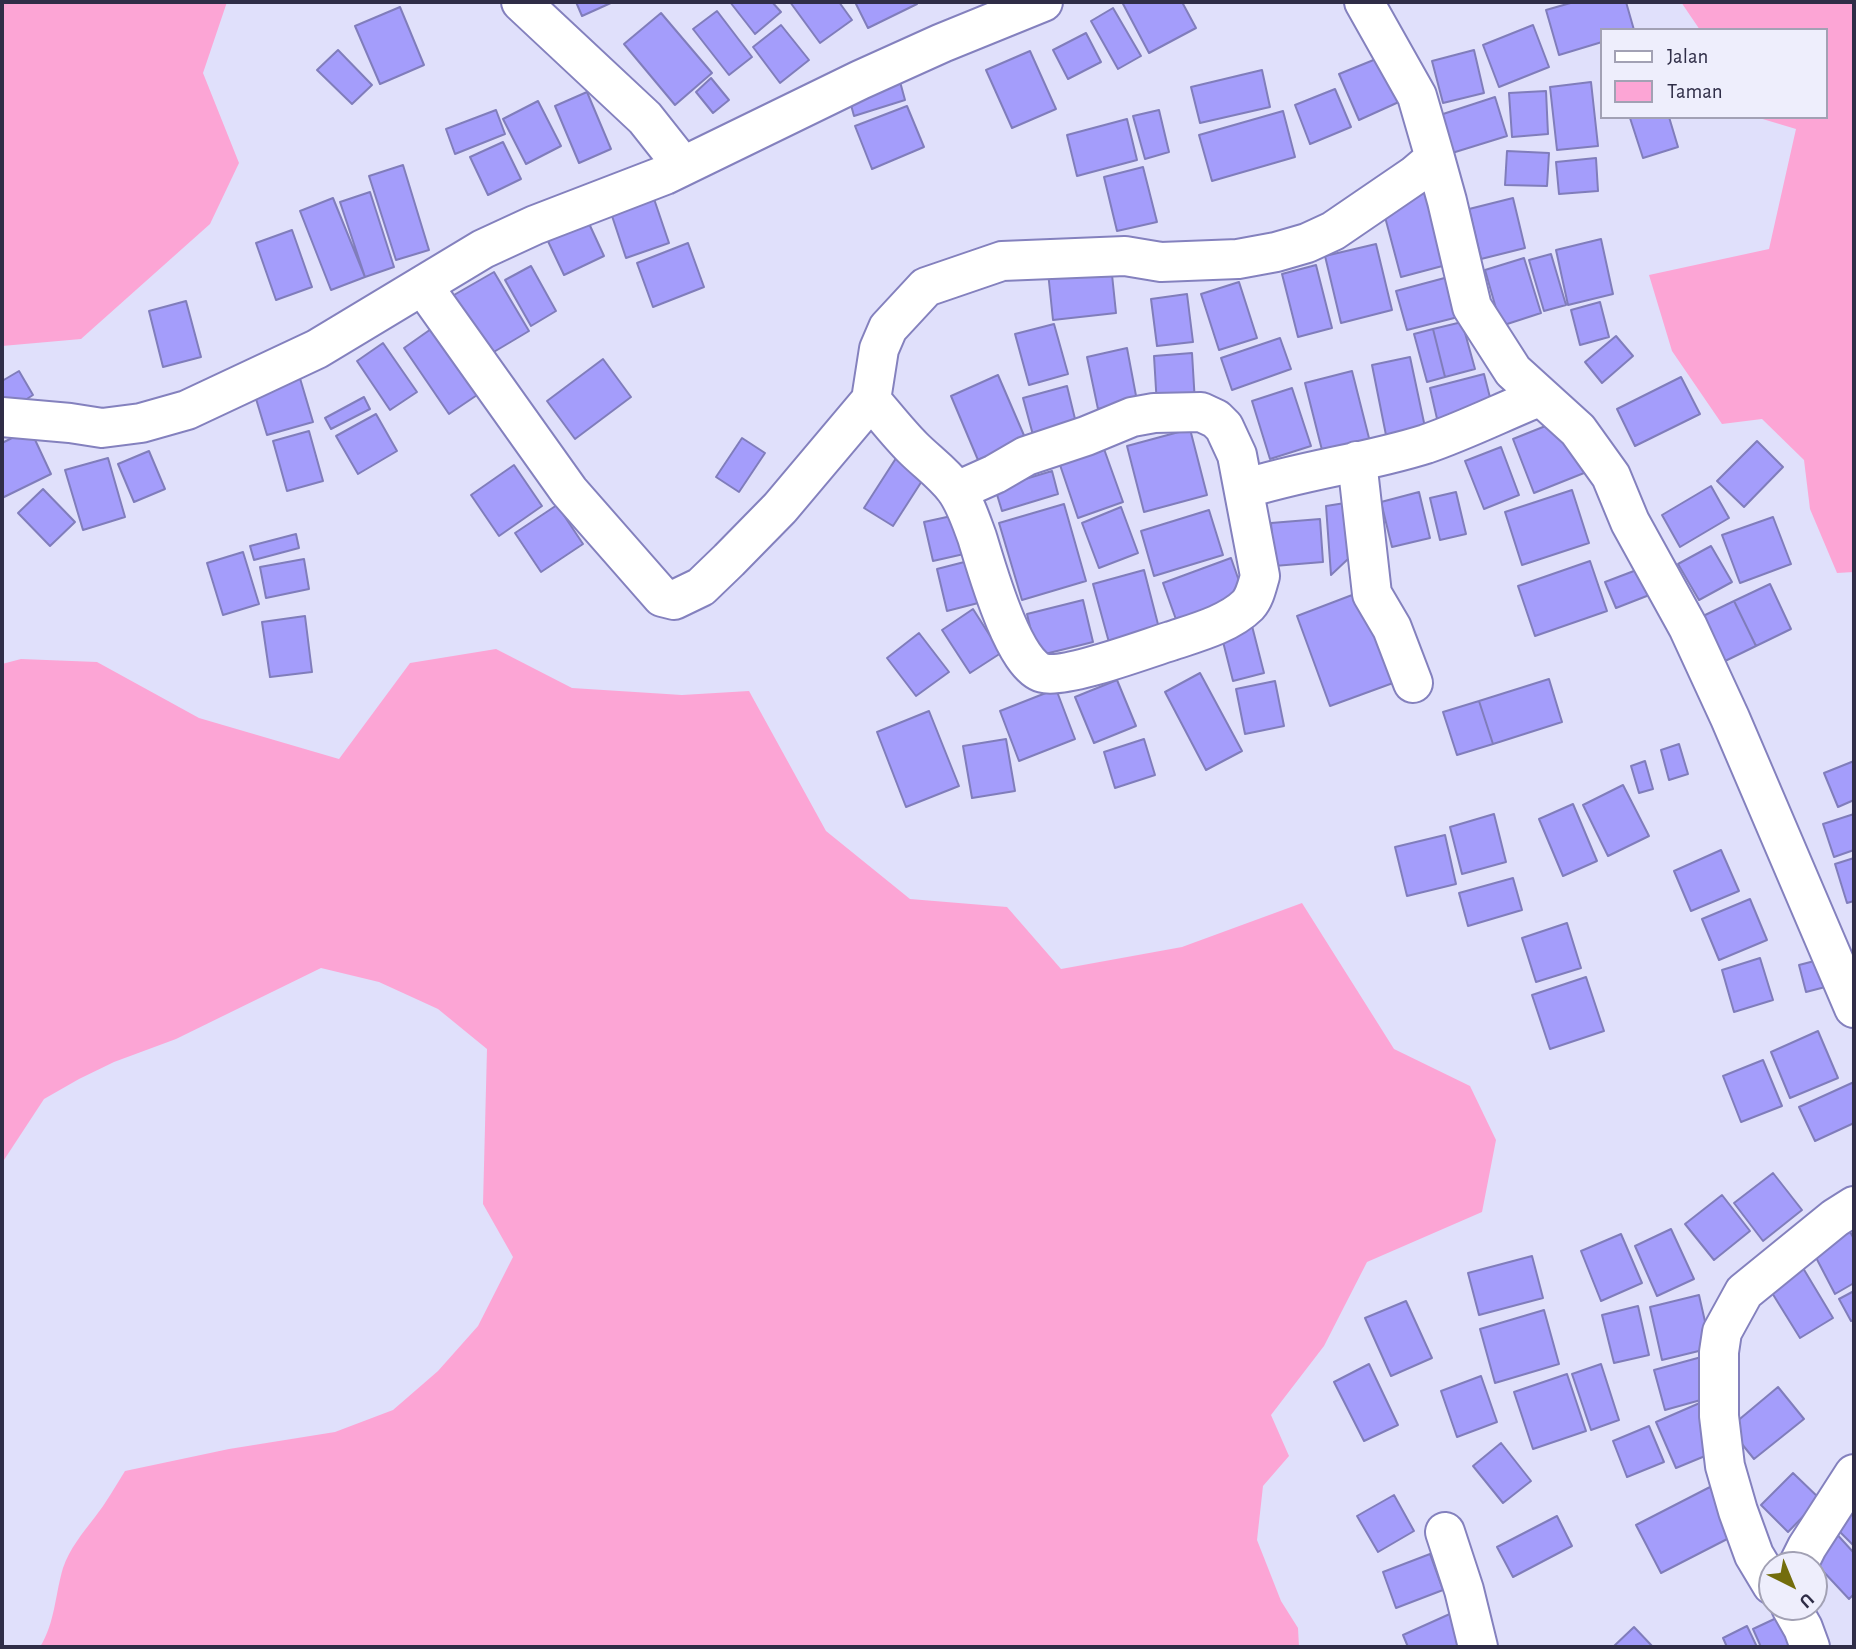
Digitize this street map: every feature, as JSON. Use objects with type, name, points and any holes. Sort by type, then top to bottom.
[{"type":"street","points":[[521,2],[645,118],[683,166]]},
{"type":"street","points":[[2,417],[102,428],[141,424],[187,410],[317,349],[483,249],[535,225],[664,175],[1003,9],[1043,2]]},
{"type":"street","points":[[1364,2],[1417,96],[1447,201],[1472,307],[1513,371],[1578,430],[1611,476],[1630,522],[1688,627],[1730,718],[1854,1008]]},
{"type":"street","points":[[423,286],[569,491],[662,597],[674,600],[701,587],[729,560],[779,508],[871,400],[879,349],[888,328],[926,287],[1002,261],[1125,256],[1161,261],[1238,259],[1276,252],[1334,231],[1435,158]]},
{"type":"street","points":[[1244,489],[1427,443],[1539,397]]},
{"type":"street","points":[[871,400],[914,449],[937,468],[957,491],[976,534],[1011,636],[1034,670],[1045,674],[1058,674],[1119,658],[1196,632],[1232,617],[1248,605],[1256,593],[1260,576],[1237,455],[1224,427],[1216,419],[1201,412],[1154,413],[1132,417],[1026,456],[957,491]]},
{"type":"street","points":[[1357,461],[1372,594],[1392,628],[1413,683]]},
{"type":"street","points":[[1758,1562],[1738,1511],[1725,1466],[1720,1416],[1719,1352],[1722,1332],[1744,1292],[1835,1218],[1854,1206]]},
{"type":"street","points":[[1805,1551],[1854,1474]]},
{"type":"street","points":[[1445,1532],[1464,1590],[1478,1647]]},
{"type":"street","points":[[1798,1621],[1810,1647]]},
{"type":"green space","points":[[2,2],[227,2],[203,73],[239,163],[210,224],[81,339],[2,346]]},
{"type":"green space","points":[[1681,2],[1854,2],[1854,572],[1837,573],[1810,509],[1804,460],[1762,419],[1722,424],[1672,351],[1649,275],[1769,249],[1796,129],[1763,119],[1828,119],[1828,28],[1699,28]]},
{"type":"green space","points":[[496,649],[572,688],[682,695],[749,691],[826,831],[910,899],[1007,907],[1061,969],[1182,947],[1302,903],[1394,1049],[1470,1086],[1496,1140],[1482,1212],[1367,1262],[1324,1346],[1271,1415],[1289,1456],[1263,1486],[1257,1540],[1281,1601],[1298,1628],[1299,1647],[40,1647],[49,1628],[63,1568],[69,1554],[125,1471],[229,1449],[335,1432],[393,1410],[438,1371],[478,1326],[513,1257],[483,1204],[487,1049],[438,1009],[379,982],[321,968],[176,1039],[114,1062],[44,1099],[2,1163],[2,664],[21,659],[97,662],[199,718],[339,759],[410,663]]},
{"type":"building","points":[[576,2],[613,2],[582,16]]},
{"type":"building","points":[[730,2],[772,2],[781,12],[755,34]]},
{"type":"building","points":[[790,2],[839,2],[852,20],[820,43]]},
{"type":"building","points":[[855,2],[916,2],[917,4],[868,28]]},
{"type":"building","points":[[1122,2],[1182,2],[1196,28],[1149,53]]},
{"type":"building","points":[[1574,2],[1626,2],[1633,28],[1601,28],[1601,42],[1559,55],[1546,10]]},
{"type":"building","points":[[400,7],[424,65],[380,84],[355,26]]},
{"type":"building","points":[[1113,8],[1141,56],[1118,69],[1091,21]]},
{"type":"building","points":[[717,11],[752,57],[729,75],[693,29]]},
{"type":"building","points":[[661,13],[712,73],[675,105],[624,44]]},
{"type":"building","points":[[781,25],[809,60],[780,83],[753,47]]},
{"type":"building","points":[[1533,25],[1549,67],[1499,87],[1483,45]]},
{"type":"building","points":[[1086,33],[1101,62],[1068,79],[1053,50]]},
{"type":"building","points":[[338,50],[372,85],[352,104],[317,70]]},
{"type":"building","points":[[1474,50],[1484,93],[1443,103],[1432,61]]},
{"type":"building","points":[[1030,51],[1056,109],[1012,128],[986,70]]},
{"type":"building","points":[[1381,57],[1401,101],[1359,120],[1339,74]]},
{"type":"building","points":[[1262,70],[1270,107],[1200,123],[1191,87]]},
{"type":"building","points":[[711,78],[729,100],[713,113],[696,92]]},
{"type":"building","points":[[899,78],[905,100],[854,116],[848,94]]},
{"type":"building","points":[[1591,82],[1598,146],[1557,150],[1550,87]]},
{"type":"building","points":[[1335,89],[1351,127],[1310,144],[1295,105]]},
{"type":"building","points":[[1546,91],[1548,134],[1512,137],[1509,93]]},
{"type":"building","points":[[587,92],[611,149],[579,163],[555,106]]},
{"type":"building","points":[[1495,97],[1507,136],[1452,153],[1440,115]]},
{"type":"building","points":[[538,101],[561,146],[526,164],[503,119]]},
{"type":"building","points":[[907,106],[924,147],[872,169],[855,126]]},
{"type":"building","points":[[496,110],[505,134],[455,154],[446,129]]},
{"type":"building","points":[[1159,110],[1169,152],[1145,159],[1133,116]]},
{"type":"building","points":[[1283,111],[1295,157],[1212,181],[1199,135]]},
{"type":"building","points":[[1127,119],[1137,160],[1077,176],[1067,135]]},
{"type":"building","points":[[1630,119],[1670,119],[1678,147],[1643,158]]},
{"type":"building","points":[[503,142],[521,179],[488,195],[470,157]]},
{"type":"building","points":[[1507,151],[1549,153],[1547,186],[1505,185]]},
{"type":"building","points":[[1596,158],[1598,191],[1559,194],[1556,162]]},
{"type":"building","points":[[403,165],[429,250],[396,260],[369,176]]},
{"type":"building","points":[[1143,167],[1157,222],[1117,231],[1104,177]]},
{"type":"building","points":[[1430,189],[1450,264],[1401,277],[1381,202]]},
{"type":"building","points":[[370,192],[394,267],[365,277],[340,202]]},
{"type":"building","points":[[653,196],[669,243],[626,258],[610,210]]},
{"type":"building","points":[[333,198],[365,277],[331,290],[300,211]]},
{"type":"building","points":[[1513,198],[1525,248],[1481,259],[1469,209]]},
{"type":"building","points":[[586,217],[604,256],[564,275],[546,237]]},
{"type":"building","points":[[292,230],[312,287],[276,300],[256,243]]},
{"type":"building","points":[[1601,239],[1613,294],[1568,305],[1556,250]]},
{"type":"building","points":[[688,243],[704,287],[653,307],[637,263]]},
{"type":"building","points":[[1376,244],[1392,310],[1341,323],[1325,256]]},
{"type":"building","points":[[1551,254],[1566,305],[1544,311],[1529,260]]},
{"type":"building","points":[[1524,258],[1541,313],[1501,326],[1485,270]]},
{"type":"building","points":[[1111,265],[1116,313],[1053,320],[1048,272]]},
{"type":"building","points":[[1316,265],[1332,328],[1298,337],[1282,274]]},
{"type":"building","points":[[531,266],[556,311],[531,326],[505,280]]},
{"type":"building","points":[[494,272],[529,331],[482,359],[447,299]]},
{"type":"building","points":[[1452,276],[1462,316],[1407,330],[1396,291]]},
{"type":"building","points":[[1239,282],[1257,338],[1219,350],[1201,294]]},
{"type":"building","points":[[1187,294],[1193,342],[1157,346],[1151,299]]},
{"type":"building","points":[[186,301],[201,357],[163,367],[149,311]]},
{"type":"building","points":[[1600,302],[1609,337],[1580,345],[1571,310]]},
{"type":"building","points":[[441,322],[486,389],[449,414],[404,348]]},
{"type":"building","points":[[1462,322],[1475,369],[1445,377],[1433,329]]},
{"type":"building","points":[[1054,324],[1068,374],[1029,385],[1015,334]]},
{"type":"building","points":[[1433,329],[1445,377],[1427,382],[1414,334]]},
{"type":"building","points":[[1616,336],[1633,356],[1602,383],[1585,362]]},
{"type":"building","points":[[1280,338],[1291,369],[1232,390],[1221,358]]},
{"type":"building","points":[[383,343],[417,392],[390,410],[357,361]]},
{"type":"building","points":[[1127,348],[1137,401],[1098,409],[1087,357]]},
{"type":"building","points":[[1192,353],[1195,403],[1157,406],[1154,356]]},
{"type":"building","points":[[1410,357],[1426,432],[1387,440],[1372,365]]},
{"type":"building","points":[[603,359],[631,397],[575,439],[547,401]]},
{"type":"building","points":[[19,371],[33,395],[8,411],[2,401],[2,381]]},
{"type":"building","points":[[1352,371],[1370,442],[1323,454],[1305,383]]},
{"type":"building","points":[[1484,374],[1493,409],[1438,423],[1430,388]]},
{"type":"building","points":[[299,375],[313,422],[267,435],[253,389]]},
{"type":"building","points":[[998,375],[1026,440],[978,460],[951,396]]},
{"type":"building","points":[[1681,377],[1700,414],[1635,446],[1617,409]]},
{"type":"building","points":[[1067,386],[1076,423],[1033,435],[1023,398]]},
{"type":"building","points":[[1292,388],[1311,446],[1270,459],[1252,401]]},
{"type":"building","points":[[364,397],[370,409],[331,429],[325,418]]},
{"type":"building","points":[[376,414],[397,451],[358,474],[336,436]]},
{"type":"building","points":[[1563,419],[1584,473],[1534,493],[1513,439]]},
{"type":"building","points":[[30,429],[51,474],[2,498],[2,443]]},
{"type":"building","points":[[1190,429],[1207,495],[1144,512],[1127,446]]},
{"type":"building","points":[[309,431],[323,481],[287,491],[273,441]]},
{"type":"building","points":[[742,438],[765,453],[739,492],[716,477]]},
{"type":"building","points":[[1757,441],[1783,467],[1744,507],[1717,481]]},
{"type":"building","points":[[1501,447],[1519,495],[1484,509],[1465,461]]},
{"type":"building","points":[[1104,449],[1123,502],[1078,518],[1060,465]]},
{"type":"building","points":[[149,451],[165,489],[134,502],[118,464]]},
{"type":"building","points":[[900,452],[929,470],[893,526],[864,508]]},
{"type":"building","points":[[108,458],[125,517],[83,530],[65,470]]},
{"type":"building","points":[[514,465],[542,506],[499,536],[471,495]]},
{"type":"building","points":[[1052,471],[1058,494],[1002,511],[995,488]]},
{"type":"building","points":[[1711,486],[1729,518],[1680,547],[1662,515]]},
{"type":"building","points":[[43,489],[75,522],[50,546],[18,513]]},
{"type":"building","points":[[1572,490],[1589,543],[1522,565],[1505,512]]},
{"type":"building","points":[[1419,492],[1430,538],[1392,547],[1381,502]]},
{"type":"building","points":[[1456,492],[1466,534],[1440,540],[1430,498]]},
{"type":"building","points":[[1345,503],[1348,559],[1331,575],[1326,506]]},
{"type":"building","points":[[1064,504],[1086,581],[1022,600],[999,523]]},
{"type":"building","points":[[557,505],[583,544],[541,572],[515,533]]},
{"type":"building","points":[[1121,507],[1138,553],[1099,568],[1082,523]]},
{"type":"building","points":[[1209,510],[1223,555],[1154,576],[1141,531]]},
{"type":"building","points":[[956,515],[964,554],[933,561],[924,522]]},
{"type":"building","points":[[1773,517],[1791,564],[1740,583],[1722,535]]},
{"type":"building","points":[[1320,519],[1323,562],[1274,566],[1271,523]]},
{"type":"building","points":[[296,534],[299,548],[254,560],[250,546]]},
{"type":"building","points":[[1711,546],[1732,582],[1699,600],[1678,564]]},
{"type":"building","points":[[243,552],[259,604],[223,615],[207,563]]},
{"type":"building","points":[[1231,558],[1246,601],[1178,625],[1163,583]]},
{"type":"building","points":[[304,559],[309,589],[266,598],[260,567]]},
{"type":"building","points":[[976,559],[986,601],[947,611],[937,569]]},
{"type":"building","points":[[1590,561],[1607,611],[1535,636],[1518,586]]},
{"type":"building","points":[[1647,566],[1657,592],[1616,608],[1605,582]]},
{"type":"building","points":[[1144,570],[1160,632],[1110,646],[1093,584]]},
{"type":"building","points":[[1770,584],[1791,629],[1756,646],[1734,601]]},
{"type":"building","points":[[1360,592],[1393,683],[1330,706],[1297,616]]},
{"type":"building","points":[[1083,600],[1093,642],[1037,656],[1027,614]]},
{"type":"building","points":[[1734,601],[1756,646],[1721,663],[1699,618]]},
{"type":"building","points":[[973,609],[1001,653],[970,673],[942,630]]},
{"type":"building","points":[[305,616],[312,672],[270,677],[262,622]]},
{"type":"building","points":[[1251,622],[1264,673],[1233,681],[1220,630]]},
{"type":"building","points":[[919,633],[949,672],[916,696],[887,658]]},
{"type":"building","points":[[1200,673],[1242,751],[1206,770],[1165,692]]},
{"type":"building","points":[[1549,679],[1562,722],[1493,744],[1479,701]]},
{"type":"building","points":[[1117,680],[1136,726],[1094,743],[1075,697]]},
{"type":"building","points":[[1275,681],[1284,726],[1245,734],[1236,689]]},
{"type":"building","points":[[1056,689],[1075,739],[1019,761],[1000,711]]},
{"type":"building","points":[[1479,701],[1493,744],[1457,755],[1443,712]]},
{"type":"building","points":[[929,711],[959,786],[906,807],[877,732]]},
{"type":"building","points":[[1006,739],[1015,791],[972,798],[963,746]]},
{"type":"building","points":[[1144,739],[1155,775],[1115,788],[1104,752]]},
{"type":"building","points":[[1679,744],[1688,774],[1669,780],[1661,750]]},
{"type":"building","points":[[1645,761],[1653,789],[1639,793],[1631,766]]},
{"type":"building","points":[[1854,761],[1854,800],[1838,807],[1824,773]]},
{"type":"building","points":[[1623,785],[1649,836],[1608,856],[1583,805]]},
{"type":"building","points":[[1573,804],[1597,861],[1563,876],[1539,819]]},
{"type":"building","points":[[1494,814],[1506,862],[1462,874],[1450,827]]},
{"type":"building","points":[[1854,814],[1854,850],[1834,857],[1823,824]]},
{"type":"building","points":[[1445,835],[1456,884],[1407,896],[1395,847]]},
{"type":"building","points":[[1721,850],[1739,891],[1691,911],[1674,871]]},
{"type":"building","points":[[1854,858],[1854,901],[1847,903],[1835,864]]},
{"type":"building","points":[[1513,878],[1522,910],[1468,926],[1459,893]]},
{"type":"building","points":[[1750,899],[1767,940],[1719,960],[1702,919]]},
{"type":"building","points":[[1567,923],[1581,968],[1536,982],[1522,938]]},
{"type":"building","points":[[1760,958],[1773,1000],[1734,1012],[1722,970]]},
{"type":"building","points":[[1826,958],[1833,985],[1806,992],[1799,965]]},
{"type":"building","points":[[1586,977],[1604,1031],[1550,1049],[1532,995]]},
{"type":"building","points":[[1818,1031],[1838,1078],[1790,1098],[1771,1052]]},
{"type":"building","points":[[1763,1060],[1782,1106],[1741,1122],[1723,1076]]},
{"type":"building","points":[[1854,1082],[1854,1123],[1815,1141],[1799,1107]]},
{"type":"building","points":[[1773,1173],[1802,1210],[1763,1241],[1734,1203]]},
{"type":"building","points":[[1722,1195],[1750,1231],[1714,1260],[1685,1224]]},
{"type":"building","points":[[1848,1228],[1854,1239],[1854,1283],[1835,1294],[1811,1248]]},
{"type":"building","points":[[1671,1229],[1694,1279],[1657,1296],[1635,1246]]},
{"type":"building","points":[[1621,1234],[1642,1283],[1601,1301],[1581,1251]]},
{"type":"building","points":[[1532,1256],[1543,1298],[1479,1315],[1468,1273]]},
{"type":"building","points":[[1803,1268],[1833,1318],[1800,1338],[1769,1288]]},
{"type":"building","points":[[1854,1291],[1854,1320],[1851,1321],[1839,1299]]},
{"type":"building","points":[[1699,1295],[1711,1348],[1662,1360],[1650,1307]]},
{"type":"building","points":[[1406,1301],[1432,1358],[1391,1376],[1365,1318]]},
{"type":"building","points":[[1638,1306],[1649,1355],[1614,1363],[1602,1315]]},
{"type":"building","points":[[1544,1310],[1559,1364],[1495,1383],[1480,1329]]},
{"type":"building","points":[[1705,1356],[1715,1396],[1665,1410],[1654,1370]]},
{"type":"building","points":[[1369,1364],[1398,1425],[1364,1441],[1334,1382]]},
{"type":"building","points":[[1601,1364],[1619,1420],[1591,1430],[1572,1374]]},
{"type":"building","points":[[1567,1374],[1586,1431],[1533,1449],[1514,1392]]},
{"type":"building","points":[[1481,1376],[1497,1422],[1457,1437],[1441,1391]]},
{"type":"building","points":[[1778,1387],[1804,1419],[1754,1459],[1729,1428]]},
{"type":"building","points":[[1702,1402],[1722,1449],[1676,1468],[1656,1422]]},
{"type":"building","points":[[1649,1426],[1664,1462],[1627,1477],[1613,1441]]},
{"type":"building","points":[[1501,1443],[1531,1481],[1503,1503],[1473,1466]]},
{"type":"building","points":[[1793,1473],[1820,1499],[1788,1532],[1761,1505]]},
{"type":"building","points":[[1710,1487],[1735,1535],[1661,1573],[1636,1525]]},
{"type":"building","points":[[1394,1495],[1414,1531],[1378,1552],[1357,1516]]},
{"type":"building","points":[[1854,1499],[1854,1546],[1828,1520]]},
{"type":"building","points":[[1557,1516],[1572,1546],[1513,1577],[1497,1547]]},
{"type":"building","points":[[1833,1530],[1854,1553],[1854,1594],[1849,1599],[1828,1576],[1828,1551],[1810,1551]]},
{"type":"building","points":[[1430,1554],[1443,1590],[1396,1608],[1383,1572]]},
{"type":"building","points":[[1452,1613],[1467,1647],[1408,1647],[1403,1635]]},
{"type":"building","points":[[1770,1621],[1788,1621],[1800,1647],[1761,1647],[1753,1629]]},
{"type":"building","points":[[1747,1626],[1757,1647],[1727,1647],[1723,1638]]},
{"type":"building","points":[[1634,1627],[1653,1647],[1613,1647]]}]
